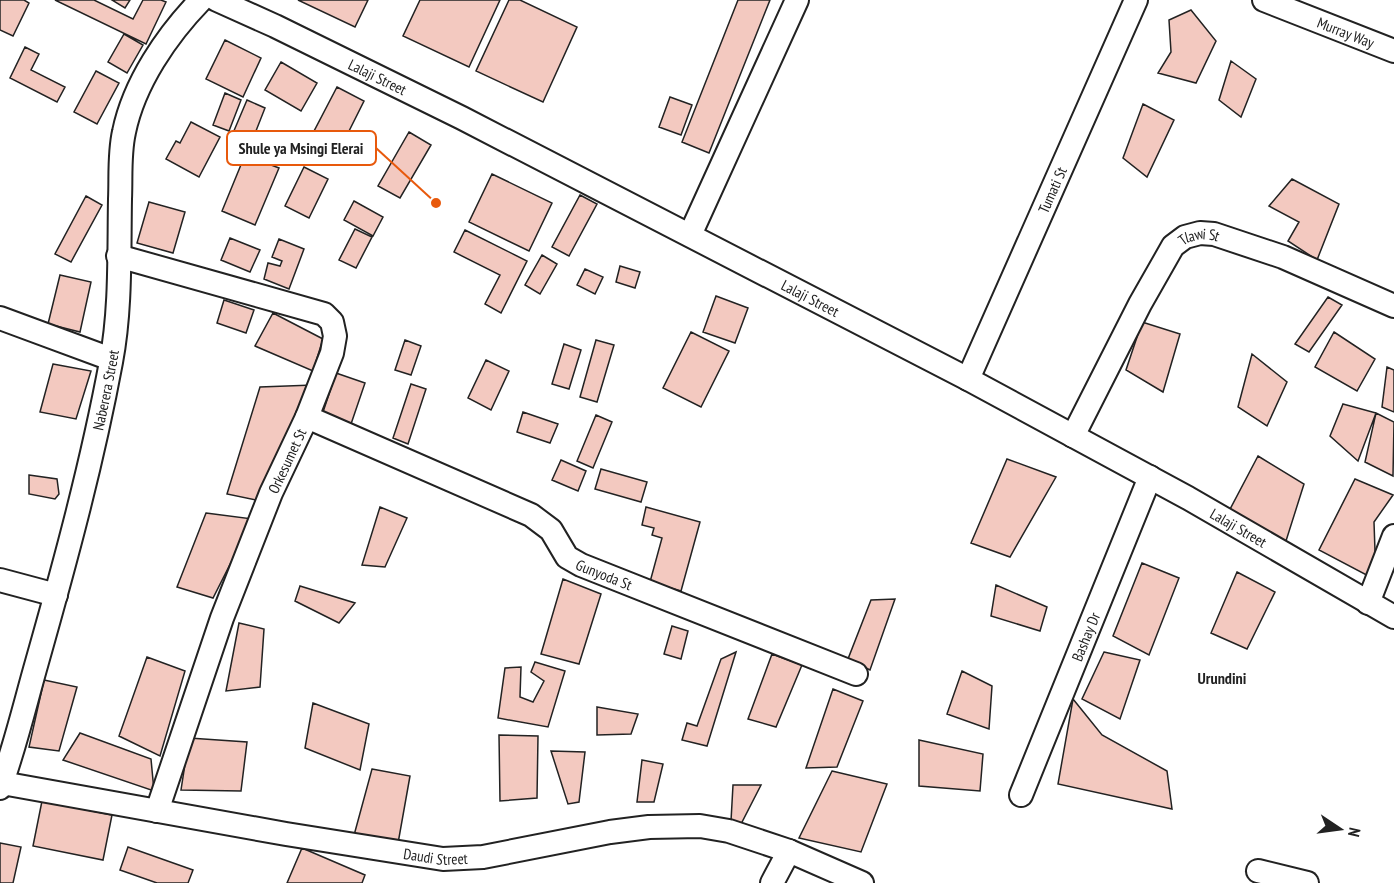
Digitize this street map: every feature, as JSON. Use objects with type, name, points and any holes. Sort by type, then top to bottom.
[{"type":"street","name":"Naberera Street","points":[[1,786],[56,595],[95,442],[111,359],[116,311],[124,133],[136,94],[157,57],[183,18],[201,0]]},
{"type":"street","name":"Lalaji Street","points":[[217,0],[462,118],[968,379],[1150,477],[1394,617]]},
{"type":"street","points":[[690,235],[797,0]]},
{"type":"street","name":"Tumati St","points":[[968,379],[1136,0]]},
{"type":"street","name":"Murray Way","points":[[1264,0],[1394,51]]},
{"type":"street","name":"Tlawi St","points":[[1073,436],[1140,304],[1173,246],[1185,237],[1200,233],[1214,234],[1249,245],[1283,257],[1394,306]]},
{"type":"street","name":"Orkesumet St","points":[[118,256],[324,314],[332,322],[335,336],[332,352],[308,417],[271,493],[226,608],[157,811]]},
{"type":"street","points":[[0,318],[111,359]]},
{"type":"street","name":"Gunyoda St","points":[[308,417],[531,515],[551,530],[567,557],[581,565],[856,674]]},
{"type":"street","name":"Bashay Dr","points":[[1021,795],[1150,477]]},
{"type":"street","points":[[1368,603],[1394,536]]},
{"type":"street","points":[[0,580],[56,595]]},
{"type":"street","name":"Daudi Street","points":[[1,786],[443,859],[483,856],[610,832],[685,825],[729,831],[789,850],[862,883]]},
{"type":"street","points":[[772,883],[789,850]]},
{"type":"street","points":[[1258,871],[1307,883]]},
{"type":"building","points":[[0,0],[24,0],[29,3],[13,36],[0,30]]},
{"type":"building","points":[[55,0],[94,0],[133,19],[143,0],[166,2],[146,44]]},
{"type":"building","points":[[112,0],[130,0],[125,8]]},
{"type":"building","points":[[298,0],[368,0],[355,27]]},
{"type":"building","points":[[420,0],[500,0],[469,67],[403,36]]},
{"type":"building","points":[[509,0],[520,0],[577,27],[543,102],[476,71]]},
{"type":"building","points":[[738,0],[770,0],[709,153],[682,142]]},
{"type":"building","points":[[1191,10],[1216,41],[1196,83],[1158,73],[1171,52],[1169,20]]},
{"type":"building","points":[[124,34],[143,45],[127,73],[108,62]]},
{"type":"building","points":[[225,40],[261,58],[243,97],[206,79]]},
{"type":"building","points":[[25,47],[39,54],[31,70],[65,87],[57,102],[10,78]]},
{"type":"building","points":[[1231,61],[1256,79],[1241,117],[1219,100]]},
{"type":"building","points":[[281,62],[317,83],[301,111],[265,90]]},
{"type":"building","points":[[96,71],[119,83],[97,124],[74,112]]},
{"type":"building","points":[[337,87],[364,101],[340,149],[312,135]]},
{"type":"building","points":[[225,93],[241,100],[229,131],[213,125]]},
{"type":"building","points":[[670,97],[692,105],[681,135],[659,127]]},
{"type":"building","points":[[247,100],[265,108],[252,141],[233,133]]},
{"type":"building","points":[[1143,104],[1174,120],[1147,177],[1123,158]]},
{"type":"building","points":[[191,122],[220,137],[199,177],[166,159],[176,141],[180,143]]},
{"type":"building","points":[[409,132],[431,145],[400,198],[378,186]]},
{"type":"building","points":[[245,155],[279,168],[255,225],[222,211]]},
{"type":"building","points":[[304,167],[328,179],[309,218],[285,206]]},
{"type":"building","points":[[492,174],[552,203],[529,251],[469,222]]},
{"type":"building","points":[[1292,179],[1339,204],[1317,260],[1288,241],[1299,222],[1269,206]]},
{"type":"building","points":[[580,195],[597,204],[569,256],[552,247]]},
{"type":"building","points":[[86,196],[102,205],[71,262],[55,254]]},
{"type":"building","points":[[354,201],[383,217],[373,236],[344,220]]},
{"type":"building","points":[[149,202],[185,212],[173,253],[137,243]]},
{"type":"building","points":[[355,229],[372,237],[356,268],[339,260]]},
{"type":"building","points":[[465,230],[527,261],[501,313],[485,304],[500,275],[454,252]]},
{"type":"building","points":[[230,238],[260,250],[250,272],[221,260]]},
{"type":"building","points":[[279,239],[304,249],[289,289],[264,279],[268,263],[280,266],[282,261],[272,257]]},
{"type":"building","points":[[542,255],[557,264],[540,294],[525,285]]},
{"type":"building","points":[[620,266],[640,272],[635,288],[616,282]]},
{"type":"building","points":[[585,269],[603,277],[595,294],[577,285]]},
{"type":"building","points":[[60,275],[91,282],[80,332],[48,324]]},
{"type":"building","points":[[716,296],[748,308],[735,343],[703,332]]},
{"type":"building","points":[[1328,297],[1342,305],[1309,352],[1295,344]]},
{"type":"building","points":[[224,300],[254,310],[246,333],[217,323]]},
{"type":"building","points":[[273,313],[323,339],[313,371],[255,346]]},
{"type":"building","points":[[1142,322],[1180,334],[1163,392],[1126,370]]},
{"type":"building","points":[[691,332],[729,351],[701,407],[663,388]]},
{"type":"building","points":[[1334,332],[1375,359],[1357,391],[1315,367]]},
{"type":"building","points":[[405,340],[421,346],[411,375],[395,370]]},
{"type":"building","points":[[596,340],[614,345],[597,402],[580,397]]},
{"type":"building","points":[[564,344],[581,350],[569,389],[552,384]]},
{"type":"building","points":[[1252,354],[1287,382],[1267,426],[1238,407]]},
{"type":"building","points":[[486,360],[509,371],[491,410],[468,398]]},
{"type":"building","points":[[53,364],[91,371],[76,419],[40,412]]},
{"type":"building","points":[[1387,367],[1394,370],[1394,412],[1382,407]]},
{"type":"building","points":[[336,373],[365,383],[351,424],[322,415]]},
{"type":"building","points":[[411,384],[426,389],[408,444],[393,438]]},
{"type":"building","points":[[313,385],[261,501],[227,494],[260,387]]},
{"type":"building","points":[[1343,404],[1376,413],[1358,461],[1330,436]]},
{"type":"building","points":[[523,412],[558,424],[550,443],[517,432]]},
{"type":"building","points":[[1376,413],[1394,422],[1393,476],[1365,462]]},
{"type":"building","points":[[596,415],[612,422],[593,468],[577,461]]},
{"type":"building","points":[[1258,456],[1304,484],[1286,541],[1228,513]]},
{"type":"building","points":[[1007,459],[1056,477],[1010,557],[971,543]]},
{"type":"building","points":[[561,460],[586,471],[578,491],[552,480]]},
{"type":"building","points":[[601,469],[647,482],[641,502],[595,489]]},
{"type":"building","points":[[29,475],[57,479],[59,494],[55,499],[29,494]]},
{"type":"building","points":[[1355,479],[1393,495],[1374,522],[1376,580],[1319,550]]},
{"type":"building","points":[[380,507],[407,518],[385,567],[362,565]]},
{"type":"building","points":[[646,507],[700,522],[681,591],[650,582],[662,538],[652,535],[654,528],[642,525]]},
{"type":"building","points":[[206,513],[253,519],[213,598],[177,587]]},
{"type":"building","points":[[1142,563],[1179,578],[1149,655],[1113,636]]},
{"type":"building","points":[[1237,572],[1275,592],[1247,649],[1211,633]]},
{"type":"building","points":[[563,579],[601,594],[579,664],[541,654]]},
{"type":"building","points":[[996,585],[1047,607],[1040,631],[991,616]]},
{"type":"building","points":[[300,586],[355,603],[339,623],[295,601]]},
{"type":"building","points":[[895,599],[870,670],[848,659],[871,600]]},
{"type":"building","points":[[239,623],[264,629],[260,687],[226,691]]},
{"type":"building","points":[[672,626],[688,631],[681,659],[664,654]]},
{"type":"building","points":[[736,652],[707,746],[682,740],[687,723],[697,726],[721,659]]},
{"type":"building","points":[[1104,652],[1140,660],[1120,719],[1082,699]]},
{"type":"building","points":[[772,654],[802,665],[776,727],[748,719]]},
{"type":"building","points":[[147,657],[185,671],[160,756],[119,736]]},
{"type":"building","points":[[535,662],[565,671],[548,727],[498,718],[505,668],[521,667],[520,697],[533,702],[544,681],[531,672]]},
{"type":"building","points":[[962,671],[992,686],[989,729],[947,714]]},
{"type":"building","points":[[44,680],[77,687],[59,751],[29,747]]},
{"type":"building","points":[[833,689],[863,701],[837,767],[806,768]]},
{"type":"building","points":[[1073,699],[1102,735],[1167,771],[1172,809],[1058,784]]},
{"type":"building","points":[[313,703],[369,724],[360,770],[305,748]]},
{"type":"building","points":[[597,707],[638,714],[631,734],[597,735]]},
{"type":"building","points":[[80,733],[151,759],[154,791],[63,760]]},
{"type":"building","points":[[499,735],[538,736],[537,798],[500,801]]},
{"type":"building","points":[[189,738],[247,742],[241,791],[181,790]]},
{"type":"building","points":[[919,740],[983,754],[980,791],[919,786]]},
{"type":"building","points":[[551,751],[585,752],[579,802],[568,804]]},
{"type":"building","points":[[642,760],[663,764],[654,802],[637,802]]},
{"type":"building","points":[[372,769],[410,776],[397,849],[353,839]]},
{"type":"building","points":[[832,771],[887,784],[861,852],[799,838]]},
{"type":"building","points":[[733,785],[761,785],[741,824],[731,821]]},
{"type":"building","points":[[42,801],[112,815],[103,860],[33,846]]},
{"type":"building","points":[[0,843],[21,847],[13,883],[0,883]]},
{"type":"building","points":[[128,847],[193,870],[188,883],[157,883],[120,870]]},
{"type":"building","points":[[302,848],[365,875],[362,883],[287,883]]},
{"type":"place","name":"Shule ya Msingi Elerai","points":[[436,203]]},
{"type":"district","name":"Urundini","points":[[1222,678]]}]
